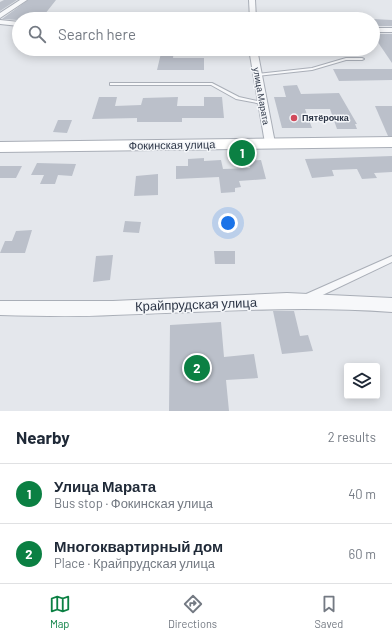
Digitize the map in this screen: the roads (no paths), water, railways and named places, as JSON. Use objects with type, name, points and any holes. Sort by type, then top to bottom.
[{"type":"main road","name":"Фокинская улица","points":[[0,147],[76,148],[270,143],[392,142]]},
{"type":"street","points":[[0,16],[24,0]]},
{"type":"street","points":[[252,0],[252,12]]},
{"type":"street","points":[[0,22],[12,23]]},
{"type":"street","points":[[380,30],[392,30]]},
{"type":"street","name":"улица Марата","points":[[254,56],[270,143]]},
{"type":"street","name":"Крайпрудская улица","points":[[0,308],[110,308],[351,300],[392,305]]},
{"type":"lane","points":[[257,75],[312,69],[346,59],[362,59]]},
{"type":"lane","points":[[112,84],[212,84],[238,98],[262,103]]},
{"type":"lane","points":[[300,301],[392,259]]},
{"type":"place","name":"Пятёрочка","points":[[294,118]]},
{"type":"place","name":"Улица Марата","points":[[242,153]]},
{"type":"place","name":"Многоквартирный дом","points":[[197,368]]}]
